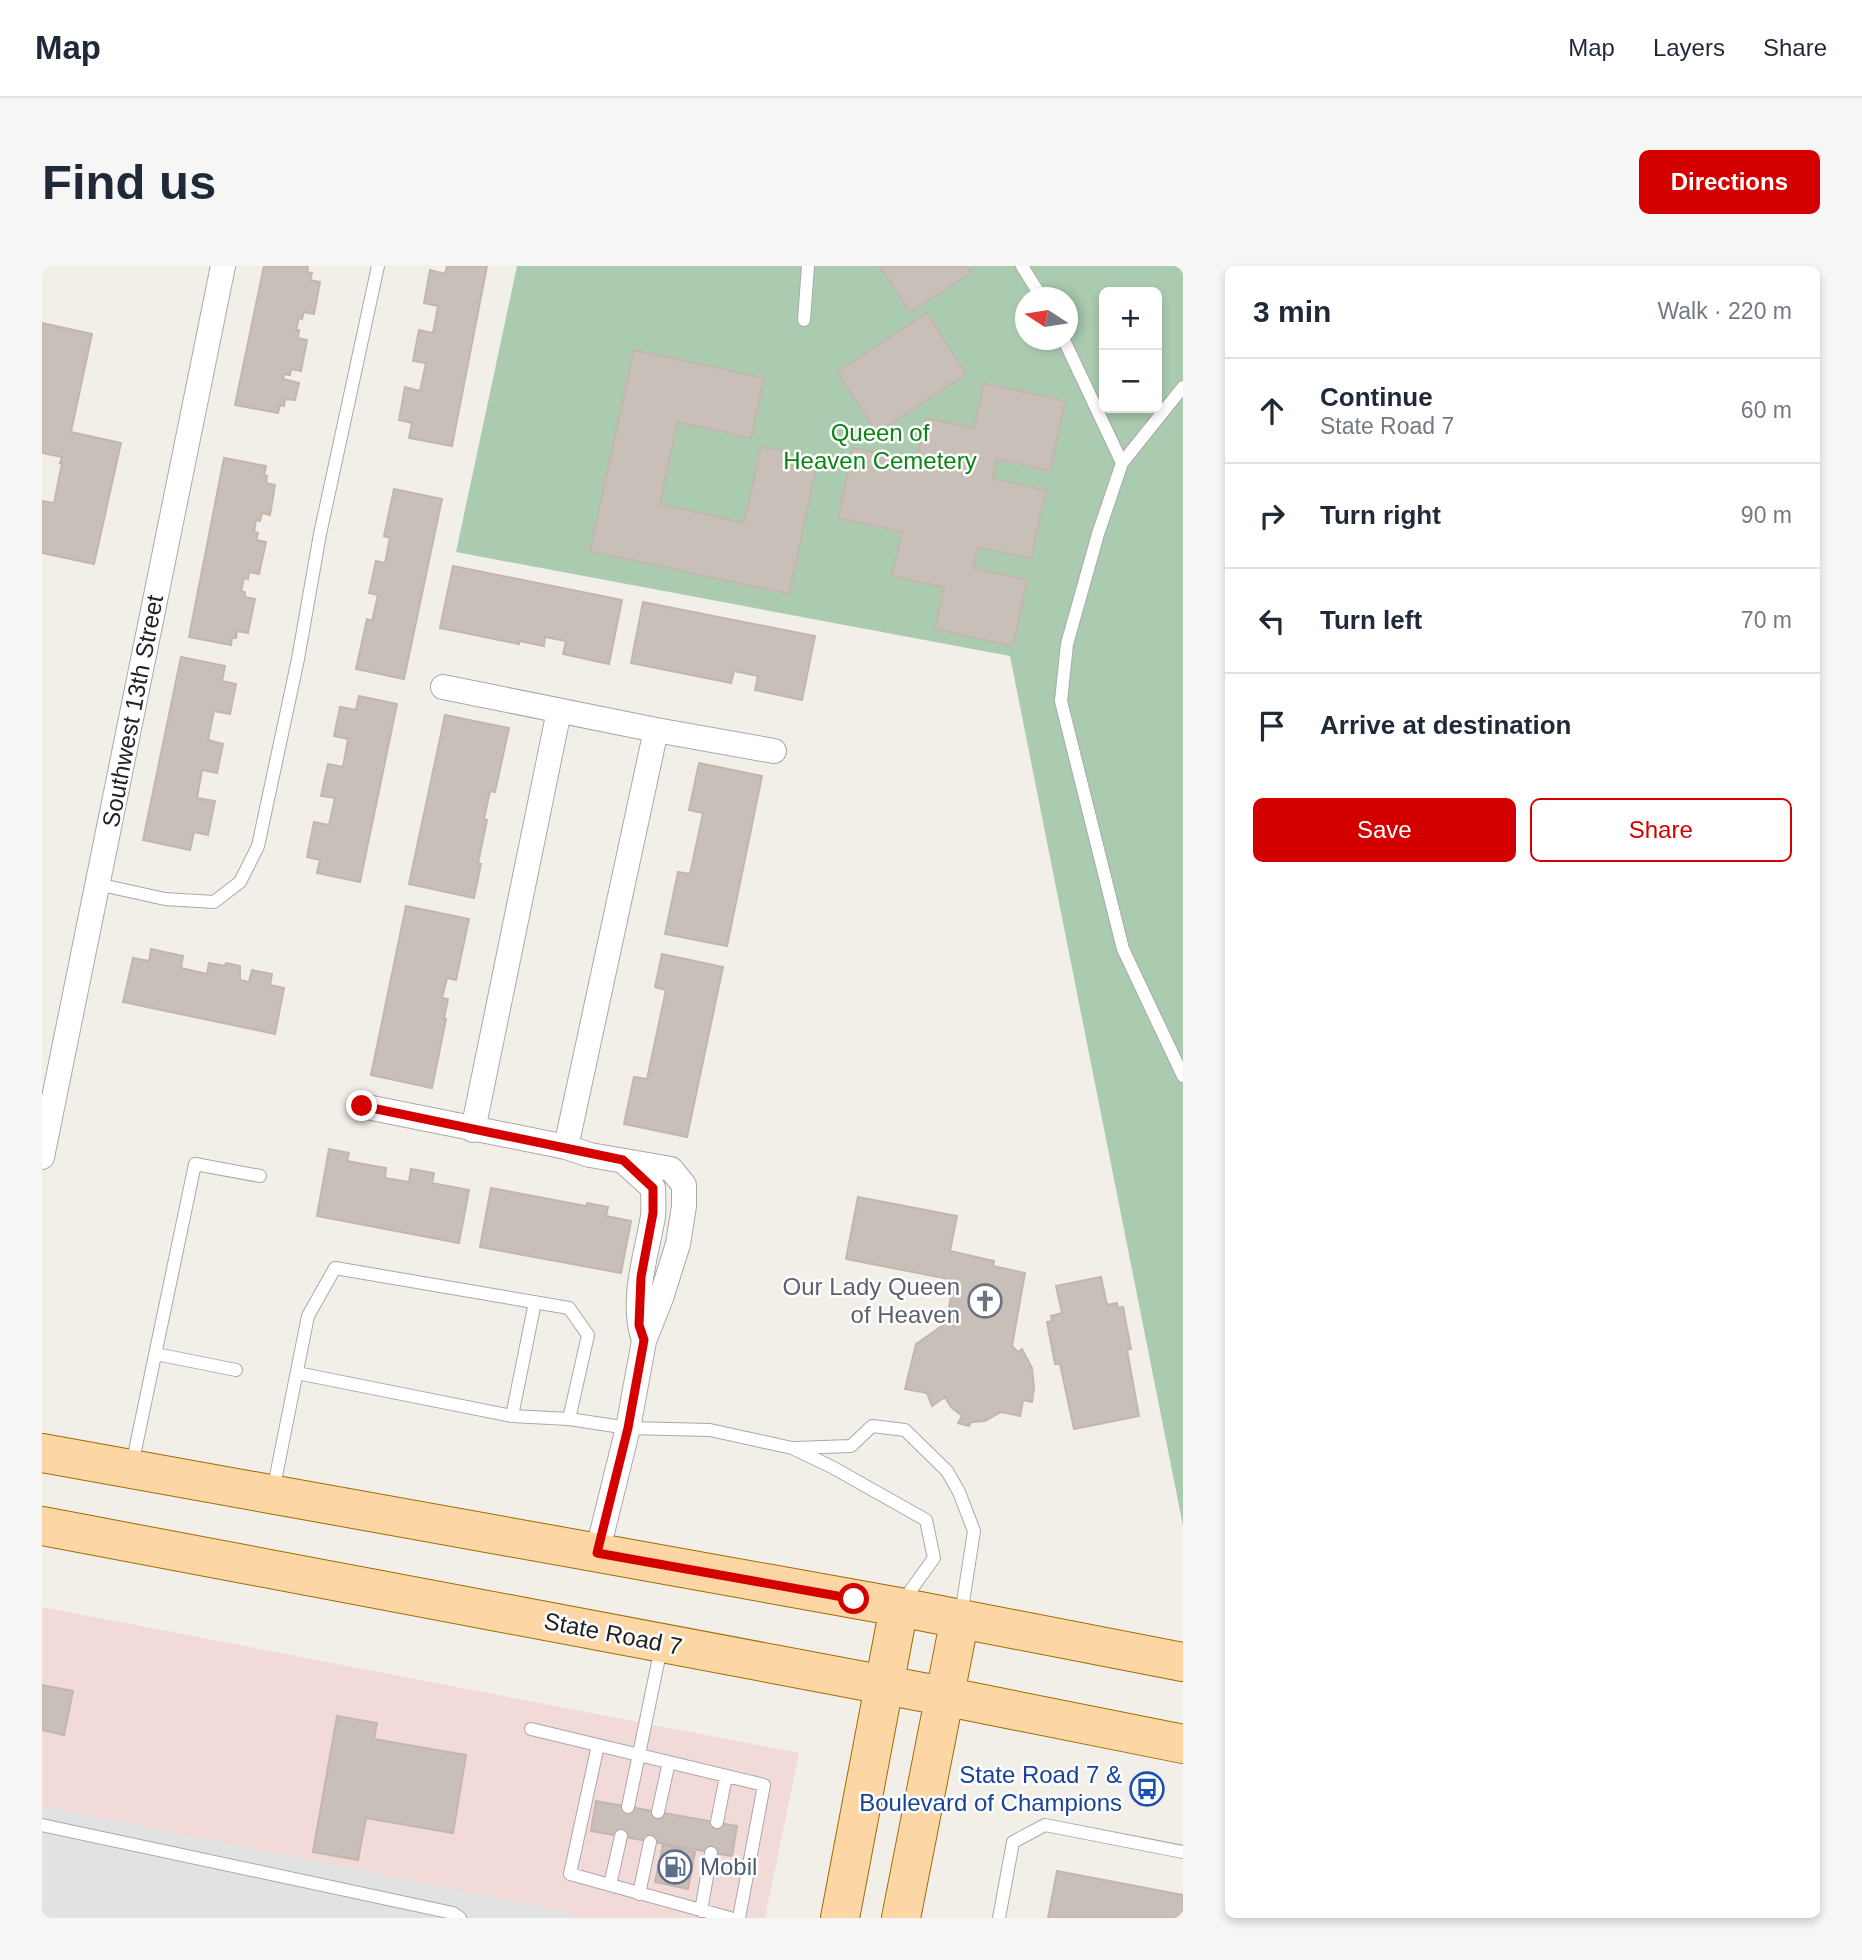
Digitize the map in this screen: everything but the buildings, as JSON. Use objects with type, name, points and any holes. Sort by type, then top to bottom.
[{"type":"main road","points":[[42,1453],[960,1618],[1183,1662]]},
{"type":"main road","name":"State Road 7","points":[[42,1526],[943,1696],[1183,1744]]},
{"type":"main road","points":[[839,1918],[899,1607]]},
{"type":"main road","points":[[901,1918],[960,1618]]},
{"type":"street","name":"Southwest 13th Street","points":[[42,1157],[223,266]]},
{"type":"street","points":[[443,687],[774,751]]},
{"type":"street","points":[[472,1130],[559,711]]},
{"type":"street","points":[[566,1147],[656,730]]},
{"type":"street","points":[[362,1106],[671,1169],[684,1185],[684,1206],[678,1244],[644,1340],[628,1428],[597,1553]]},
{"type":"lane","points":[[97,884],[165,899],[214,902],[240,882],[258,846],[298,659],[320,534],[378,266]]},
{"type":"lane","points":[[804,320],[808,266]]},
{"type":"lane","points":[[1022,266],[1035,287]]},
{"type":"lane","points":[[1069,350],[1122,463]]},
{"type":"lane","points":[[1183,387],[1122,463],[1098,534],[1067,644],[1061,701],[1123,949],[1183,1076]]},
{"type":"lane","points":[[131,1469],[195,1164],[260,1176]]},
{"type":"lane","points":[[272,1494],[308,1316],[335,1268],[569,1308],[588,1335],[569,1419]]},
{"type":"lane","points":[[512,1416],[535,1302]]},
{"type":"lane","points":[[156,1354],[236,1370]]},
{"type":"lane","points":[[297,1373],[512,1416],[569,1419],[628,1428],[710,1430],[792,1448],[832,1467],[926,1520],[934,1558],[899,1607]]},
{"type":"lane","points":[[792,1448],[851,1446],[872,1426],[905,1430],[947,1471],[959,1492],[974,1531],[960,1618]]},
{"type":"lane","points":[[628,1807],[662,1644]]},
{"type":"lane","points":[[531,1730],[764,1785],[739,1918]]},
{"type":"lane","points":[[598,1745],[570,1874],[723,1917]]},
{"type":"lane","points":[[658,1812],[669,1762]]},
{"type":"lane","points":[[717,1822],[726,1776]]},
{"type":"lane","points":[[42,1825],[453,1913],[460,1918]]},
{"type":"lane","points":[[999,1918],[1013,1842],[1045,1825],[1183,1852]]},
{"type":"lane","points":[[610,1885],[621,1836]]},
{"type":"lane","points":[[639,1894],[650,1842]]},
{"type":"lane","points":[[701,1911],[711,1853]]},
{"type":"shaded area","points":[[42,1607],[799,1753],[765,1918],[42,1918]]},
{"type":"shaded area","points":[[42,1806],[574,1913],[573,1918],[42,1918]]},
{"type":"green space","name":"Queen of Heaven Cemetery","points":[[517,266],[1183,266],[1183,1526],[1010,656],[456,552]]},
{"type":"place","name":"Our Lady Queen of Heaven","points":[[985,1301]]},
{"type":"place","name":"State Road 7 & Boulevard of Champions","points":[[1147,1789]]},
{"type":"place","name":"Mobil","points":[[675,1867]]},
{"type":"route","points":[[362,1106],[623,1160],[653,1188],[653,1213],[641,1277],[639,1325],[644,1340],[628,1428],[597,1553],[854,1599]]}]
